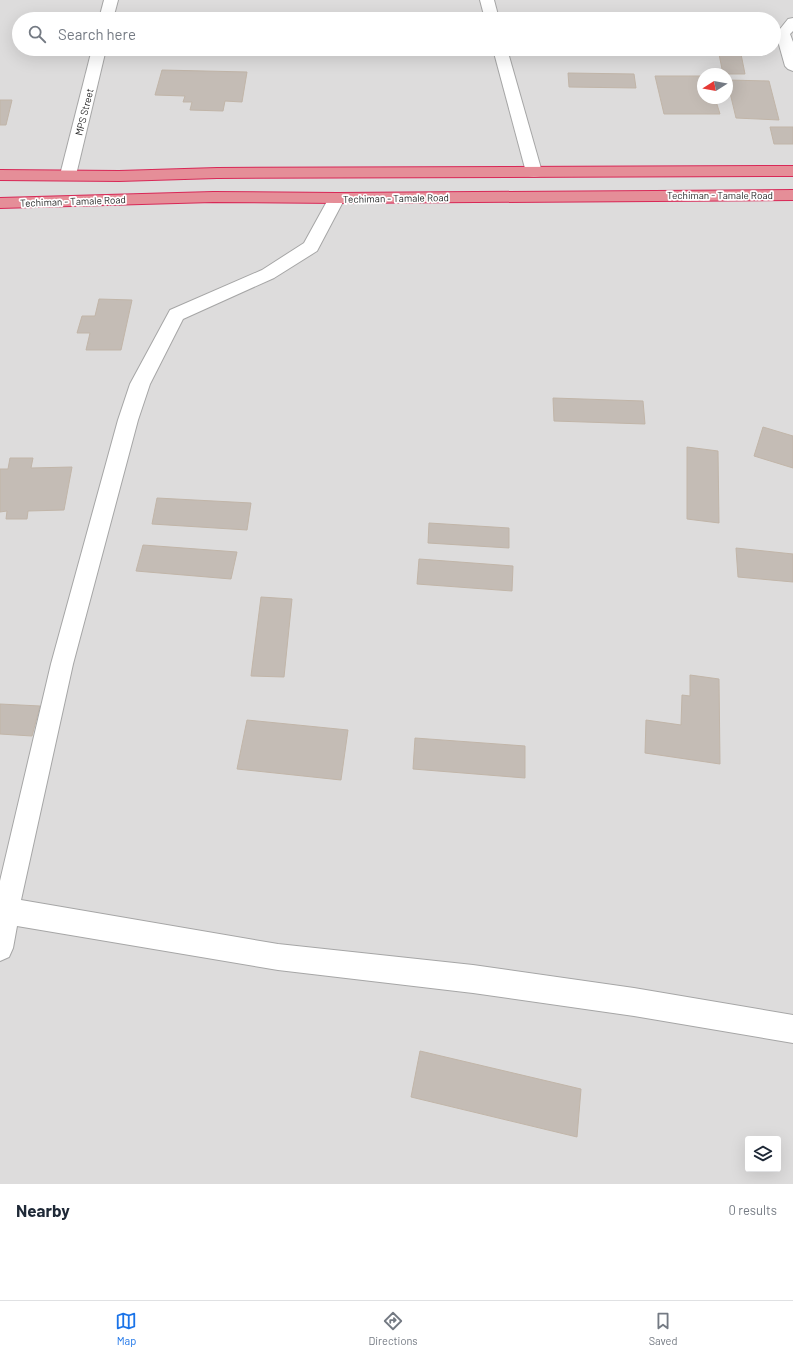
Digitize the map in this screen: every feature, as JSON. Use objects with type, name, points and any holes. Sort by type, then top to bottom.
[{"type":"highway","name":"Techiman - Tamale Road","points":[[0,175],[119,176],[217,173],[793,171]]},
{"type":"highway","name":"Techiman - Tamale Road","points":[[0,203],[213,197],[337,198],[793,195]]},
{"type":"street","points":[[108,12],[111,0]]},
{"type":"street","points":[[487,0],[490,12]]},
{"type":"street","points":[[793,22],[783,34],[793,66]]},
{"type":"street","name":"MPS Street","points":[[68,175],[97,56]]},
{"type":"street","points":[[502,56],[534,172]]},
{"type":"street","points":[[0,948],[3,911],[62,664],[128,420],[140,384],[176,316],[268,274],[312,247],[337,198]]},
{"type":"street","points":[[3,911],[278,956],[496,982],[634,1002],[793,1029]]},
{"type":"shaded area","points":[[0,0],[793,0],[793,1184],[0,1184]]},
{"type":"building","points":[[719,56],[741,56],[745,74],[733,74],[733,68],[722,68]]},
{"type":"building","points":[[162,70],[247,72],[242,102],[225,101],[223,111],[190,110],[192,102],[183,102],[185,96],[155,95]]},
{"type":"building","points":[[568,73],[634,74],[636,88],[569,87]]},
{"type":"building","points":[[655,76],[697,76],[697,104],[717,104],[720,114],[664,114]]},
{"type":"building","points":[[733,80],[769,81],[779,120],[736,118],[733,104]]},
{"type":"building","points":[[0,100],[12,100],[6,125],[0,125]]},
{"type":"building","points":[[770,127],[793,127],[793,144],[774,144]]},
{"type":"building","points":[[99,299],[132,300],[121,350],[86,350],[90,333],[77,333],[82,316],[95,316]]},
{"type":"building","points":[[553,398],[643,401],[645,424],[554,421]]},
{"type":"building","points":[[763,427],[793,436],[793,468],[754,456]]},
{"type":"building","points":[[687,447],[718,451],[719,523],[687,519]]},
{"type":"building","points":[[10,458],[33,458],[31,468],[72,467],[64,510],[28,511],[27,519],[6,519],[7,511],[0,512],[0,469],[8,469]]},
{"type":"building","points":[[157,498],[251,503],[247,530],[152,524]]},
{"type":"building","points":[[429,523],[509,528],[509,548],[428,543]]},
{"type":"building","points":[[143,545],[237,552],[231,579],[136,571]]},
{"type":"building","points":[[736,548],[793,554],[793,582],[738,577]]},
{"type":"building","points":[[419,559],[513,566],[512,591],[417,584]]},
{"type":"building","points":[[261,597],[292,599],[284,677],[251,676]]},
{"type":"building","points":[[690,675],[719,679],[720,764],[645,753],[646,720],[681,725],[682,695],[690,696]]},
{"type":"building","points":[[0,704],[40,706],[32,736],[0,734]]},
{"type":"building","points":[[247,720],[348,730],[341,780],[237,769]]},
{"type":"building","points":[[415,738],[525,746],[525,778],[413,769]]},
{"type":"building","points":[[420,1051],[581,1089],[577,1137],[411,1097]]}]
